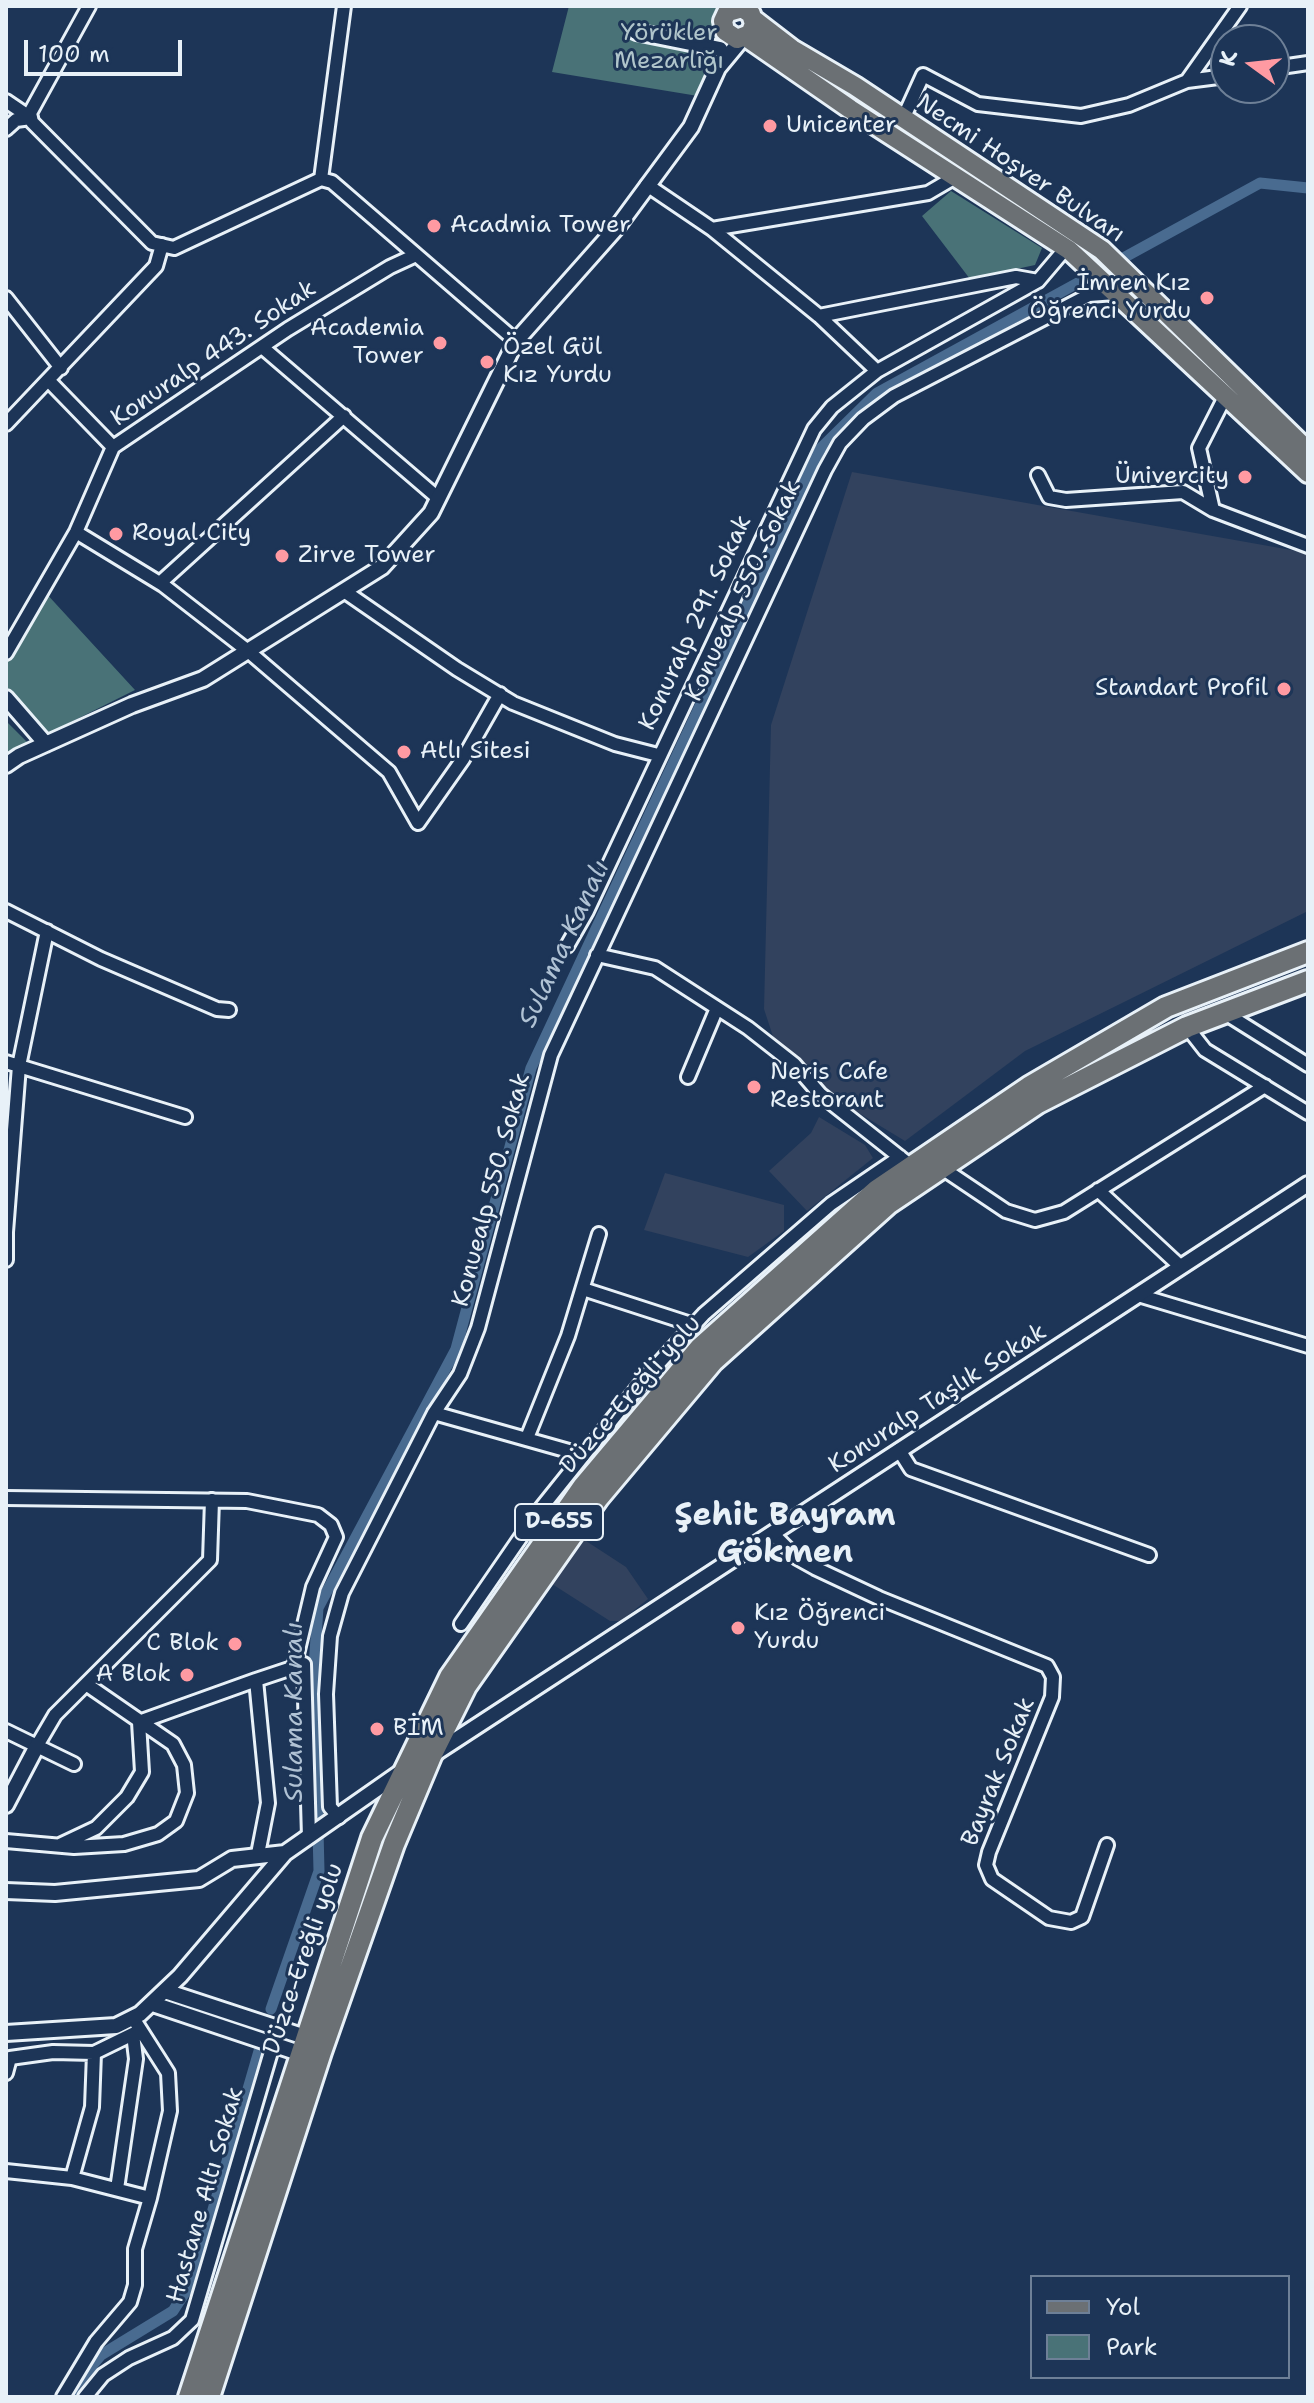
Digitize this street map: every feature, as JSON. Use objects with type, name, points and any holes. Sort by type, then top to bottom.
[{"type":"highway","name":"Düzce-Ereğli yolu","points":[[189,2397],[372,1838],[450,1677],[583,1487],[700,1348],[906,1162],[1166,1007],[1308,952]]},
{"type":"highway","name":"Düzce-Ereğli yolu","points":[[209,2397],[321,2052],[394,1844],[431,1756],[466,1686],[598,1498],[713,1361],[888,1204],[1038,1103],[1187,1027],[1308,981]]},
{"type":"main road","points":[[742,8],[753,13],[753,29],[744,38],[732,38],[727,15],[742,8]]},
{"type":"main road","name":"Necmi Hoşver Bulvarı","points":[[753,13],[792,49],[1091,242],[1127,273],[1308,451]]},
{"type":"main road","name":"Necmi Hoşver Bulvarı","points":[[744,38],[1068,249],[1308,473]]},
{"type":"street","points":[[31,118],[30,113],[89,6]]},
{"type":"street","points":[[321,179],[344,6]]},
{"type":"street","points":[[1187,81],[1240,6]]},
{"type":"street","points":[[718,68],[727,15]]},
{"type":"street","points":[[636,32],[720,49]]},
{"type":"street","points":[[6,765],[132,705],[203,679],[382,567],[431,513],[516,341],[618,226],[691,127],[718,68],[744,38]]},
{"type":"street","points":[[903,119],[923,75],[978,104],[1081,116],[1129,105],[1187,81],[1210,78]]},
{"type":"street","points":[[6,101],[31,118],[152,243],[174,248],[321,179],[332,182],[516,341]]},
{"type":"street","points":[[6,129],[16,120],[31,118]]},
{"type":"street","points":[[712,229],[928,193],[957,176]]},
{"type":"street","points":[[647,185],[712,229],[819,316],[877,371]]},
{"type":"street","points":[[6,424],[156,266],[162,245]]},
{"type":"street","name":"Konuralp 291. Sokak","points":[[567,946],[587,911],[814,429],[832,407],[877,371],[1038,281],[1068,249]]},
{"type":"street","name":"Konuralp 443. Sokak","points":[[6,653],[76,532],[113,447],[262,347],[390,267],[416,255]]},
{"type":"street","points":[[819,316],[1016,277],[1038,281]]},
{"type":"street","name":"Konuealp 550. Sokak","points":[[338,1818],[330,1807],[326,1694],[330,1636],[342,1593],[434,1413],[460,1374],[478,1328],[551,1055],[793,535],[840,443],[863,419],[894,396],[1089,295],[1112,288]]},
{"type":"street","points":[[6,298],[61,368]]},
{"type":"street","points":[[262,347],[438,498]]},
{"type":"street","points":[[49,381],[113,447]]},
{"type":"street","points":[[1213,510],[1199,448],[1226,395]]},
{"type":"street","points":[[160,583],[344,416]]},
{"type":"street","points":[[1038,475],[1042,490],[1049,497],[1066,500],[1183,492],[1213,510],[1308,546]]},
{"type":"street","points":[[76,532],[160,583],[248,651],[389,772],[418,823],[463,759],[500,694]]},
{"type":"street","points":[[344,591],[457,669],[513,703],[615,744],[658,755]]},
{"type":"street","points":[[6,698],[46,744]]},
{"type":"street","points":[[6,911],[217,1009],[229,1010]]},
{"type":"street","points":[[6,1260],[13,1064],[47,931]]},
{"type":"street","points":[[461,1624],[538,1512],[694,1325],[831,1204],[906,1162],[820,1094],[775,1047],[717,1008],[655,968],[597,955]]},
{"type":"street","points":[[688,1077],[717,1008]]},
{"type":"street","points":[[1225,1013],[1308,1065]]},
{"type":"street","points":[[1187,1027],[1205,1050],[1308,1113]]},
{"type":"street","points":[[13,1064],[185,1117]]},
{"type":"street","points":[[942,1168],[1006,1211],[1035,1220],[1064,1212],[1265,1086]]},
{"type":"street","name":"Konuralp Taşlık Sokak","points":[[431,1756],[1308,1184]]},
{"type":"street","points":[[1098,1190],[1181,1267]]},
{"type":"street","points":[[527,1438],[568,1336],[599,1234]]},
{"type":"street","points":[[583,1289],[694,1325]]},
{"type":"street","points":[[1138,1295],[1308,1346]]},
{"type":"street","points":[[434,1413],[583,1455]]},
{"type":"street","points":[[899,1450],[911,1469],[1149,1555]]},
{"type":"street","points":[[6,1498],[247,1501],[318,1515],[331,1525],[336,1537],[313,1587],[294,1667]]},
{"type":"street","points":[[6,1805],[55,1715],[210,1560],[212,1500]]},
{"type":"street","name":"Bayrak Sokak","points":[[772,1533],[797,1558],[815,1568],[879,1598],[1047,1666],[1053,1677],[1052,1697],[989,1852],[986,1865],[992,1879],[1049,1918],[1071,1922],[1082,1917],[1107,1845]]},
{"type":"street","points":[[139,1722],[304,1664],[309,1837]]},
{"type":"street","points":[[256,1680],[268,1803],[258,1854]]},
{"type":"street","points":[[6,1841],[60,1845],[124,1844],[158,1834],[176,1821],[187,1793],[184,1765],[173,1744],[86,1684]]},
{"type":"street","points":[[60,1845],[96,1828],[127,1797],[142,1772],[139,1722]]},
{"type":"street","points":[[6,1731],[74,1764]]},
{"type":"street","points":[[6,2073],[8,2059],[53,2052],[94,2053],[136,2027],[285,1853],[404,1770]]},
{"type":"street","points":[[6,1891],[55,1893],[199,1879],[232,1859],[285,1853]]},
{"type":"street","points":[[165,1991],[321,2052]]},
{"type":"street","points":[[153,2004],[273,2045],[302,2045]]},
{"type":"street","points":[[6,2033],[136,2027]]},
{"type":"street","points":[[117,2189],[136,2059],[136,2027]]},
{"type":"street","name":"Hastane Altı Sokak","points":[[63,2397],[96,2342],[130,2302],[135,2285],[135,2249],[170,2111],[168,2073],[136,2027]]},
{"type":"street","name":"Hastane Altı Sokak","points":[[85,2397],[103,2375],[129,2358],[173,2338],[192,2320],[273,2045]]},
{"type":"street","points":[[72,2178],[92,2107],[94,2053]]},
{"type":"street","points":[[6,2171],[72,2178],[150,2198]]},
{"type":"shaded area","name":"Standart Profil","points":[[852,472],[1308,553],[1308,911],[1025,1051],[905,1141],[783,1067],[764,1009],[771,725]]},
{"type":"shaded area","points":[[819,1117],[865,1145],[873,1158],[807,1211],[769,1171],[811,1133]]},
{"type":"shaded area","points":[[665,1173],[784,1205],[784,1231],[748,1257],[644,1230]]},
{"type":"shaded area","points":[[583,1539],[626,1567],[648,1599],[621,1621],[610,1621],[552,1584]]},
{"type":"green space","name":"Yörükler Mezarlığı","points":[[569,6],[735,6],[726,19],[698,96],[552,72]]},
{"type":"green space","points":[[951,191],[1042,248],[1035,265],[970,279],[922,216]]},
{"type":"green space","points":[[44,591],[135,690],[47,734],[6,686],[6,658]]},
{"type":"green space","points":[[6,721],[30,745],[6,757]]},
{"type":"waterway","name":"Sulama Kanalı","points":[[271,2009],[319,1871],[314,1667],[318,1608],[456,1349],[531,1068],[820,449],[877,393],[1260,183],[1308,188]]},
{"type":"waterway","points":[[70,2397],[75,2386],[101,2355],[173,2311],[192,2282],[259,2051]]},
{"type":"place","name":"Unicenter","points":[[770,126]]},
{"type":"place","name":"Acadmia Tower","points":[[434,226]]},
{"type":"place","name":"İmren Kız Öğrenci Yurdu","points":[[1207,298]]},
{"type":"place","name":"Academia Tower","points":[[440,343]]},
{"type":"place","name":"Özel Gül Kız Yurdu","points":[[487,362]]},
{"type":"place","name":"Ünivercity","points":[[1245,477]]},
{"type":"place","name":"Royal City","points":[[116,534]]},
{"type":"place","name":"Zirve Tower","points":[[282,556]]},
{"type":"place","name":"Standart Profil","points":[[1284,689]]},
{"type":"place","name":"Atlı Sitesi","points":[[404,752]]},
{"type":"place","name":"Neris Cafe Restorant","points":[[754,1087]]},
{"type":"place","name":"Kız Öğrenci Yurdu","points":[[738,1628]]},
{"type":"place","name":"C Blok","points":[[235,1644]]},
{"type":"place","name":"A Blok","points":[[187,1675]]},
{"type":"place","name":"BİM","points":[[377,1729]]},
{"type":"district","name":"Şehit Bayram Gökmen","points":[[785,1536]]}]
